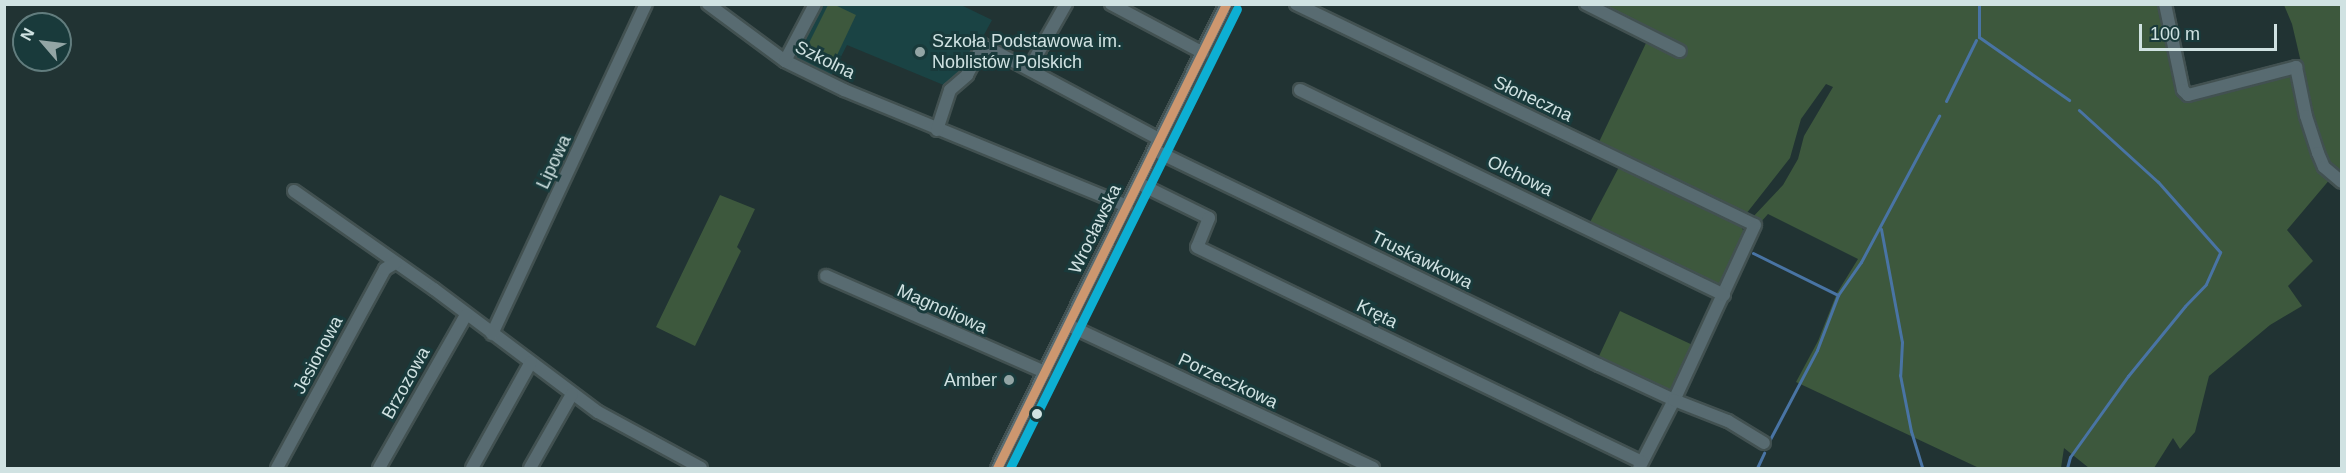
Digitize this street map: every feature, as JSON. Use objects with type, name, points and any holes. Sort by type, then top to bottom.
[{"type":"street","name":"Lipowa","points":[[492,334],[646,4]]},
{"type":"street","name":"Szkolna","points":[[708,4],[785,61],[844,90],[1127,206]]},
{"type":"street","points":[[785,61],[815,4]]},
{"type":"street","points":[[1029,69],[1066,4]]},
{"type":"street","points":[[1112,4],[1203,53]]},
{"type":"street","name":"Wrocławska","points":[[998,468],[1226,4]]},
{"type":"street","name":"Słoneczna","points":[[1296,4],[1755,225],[1724,295]]},
{"type":"street","points":[[1586,4],[1680,51]]},
{"type":"street","points":[[2165,4],[2183,90],[2188,95],[2296,67],[2309,126],[2318,153],[2324,166],[2342,182]]},
{"type":"street","name":"Truskawkowa","points":[[937,130],[950,90],[967,75],[983,45],[1029,69],[1157,145],[1674,400],[1728,421],[1764,443]]},
{"type":"street","name":"Olchowa","points":[[1300,90],[1724,295]]},
{"type":"street","name":"Kręta","points":[[1138,183],[1209,218],[1197,246],[1641,465]]},
{"type":"street","points":[[294,191],[434,289],[598,412],[701,468]]},
{"type":"street","name":"Jesionowa","points":[[277,468],[385,269],[395,263]]},
{"type":"street","name":"Magnoliowa","points":[[826,276],[1045,372]]},
{"type":"street","points":[[1641,465],[1724,295]]},
{"type":"street","name":"Brzozowa","points":[[379,468],[466,315]]},
{"type":"street","name":"Porzeczkowa","points":[[1068,325],[1373,468]]},
{"type":"street","points":[[472,468],[531,362]]},
{"type":"street","points":[[530,468],[572,393]]},
{"type":"shaded area","name":"Szkoła Podstawowa im. Noblistów Polskich","points":[[822,5],[961,5],[992,20],[965,70],[946,86],[847,45],[830,78],[795,60]]},
{"type":"green space","points":[[828,5],[835,5],[856,15],[830,70],[802,57]]},
{"type":"green space","points":[[1580,5],[2169,5],[2161,16],[2179,90],[2291,73],[2331,178],[2287,230],[2313,261],[2288,286],[2302,306],[2270,325],[2209,376],[2195,432],[2180,449],[2173,438],[2154,468],[2089,468],[2064,448],[2061,468],[1979,468],[1796,382],[1818,341],[1837,293],[1858,259],[1768,214],[1760,223],[1751,219],[1783,185],[1798,159],[1804,136],[1833,87],[1826,84],[1801,119],[1790,158],[1746,214],[1640,165],[1599,142],[1647,41]]},
{"type":"green space","points":[[2284,5],[2341,6],[2341,177],[2323,156],[2292,24]]},
{"type":"green space","points":[[1619,167],[1642,175],[1739,222],[1744,232],[1744,241],[1722,285],[1715,287],[1588,226]]},
{"type":"green space","points":[[720,195],[755,209],[737,247],[741,251],[695,346],[656,327]]},
{"type":"green space","points":[[1620,311],[1694,346],[1673,392],[1598,357]]},
{"type":"waterway","points":[[1979,4],[1979,37],[2069,100]]},
{"type":"waterway","points":[[1946,101],[1976,40]]},
{"type":"waterway","points":[[2067,468],[2070,457],[2128,376],[2206,284],[2220,252],[2158,182],[2079,110]]},
{"type":"waterway","points":[[1768,443],[1817,350],[1838,295],[1861,262],[1939,116]]},
{"type":"waterway","points":[[1881,229],[1902,342],[1900,375],[1911,431],[1922,468]]},
{"type":"waterway","points":[[1753,253],[1838,295]]},
{"type":"waterway","points":[[1757,468],[1764,453]]},
{"type":"transit line","points":[[997,468],[1226,4]]},
{"type":"transit line","points":[[1010,468],[1237,9]]},
{"type":"place","name":"Szkoła Podstawowa im. Noblistów Polskich","points":[[920,52]]},
{"type":"place","name":"Amber","points":[[1009,380]]}]
